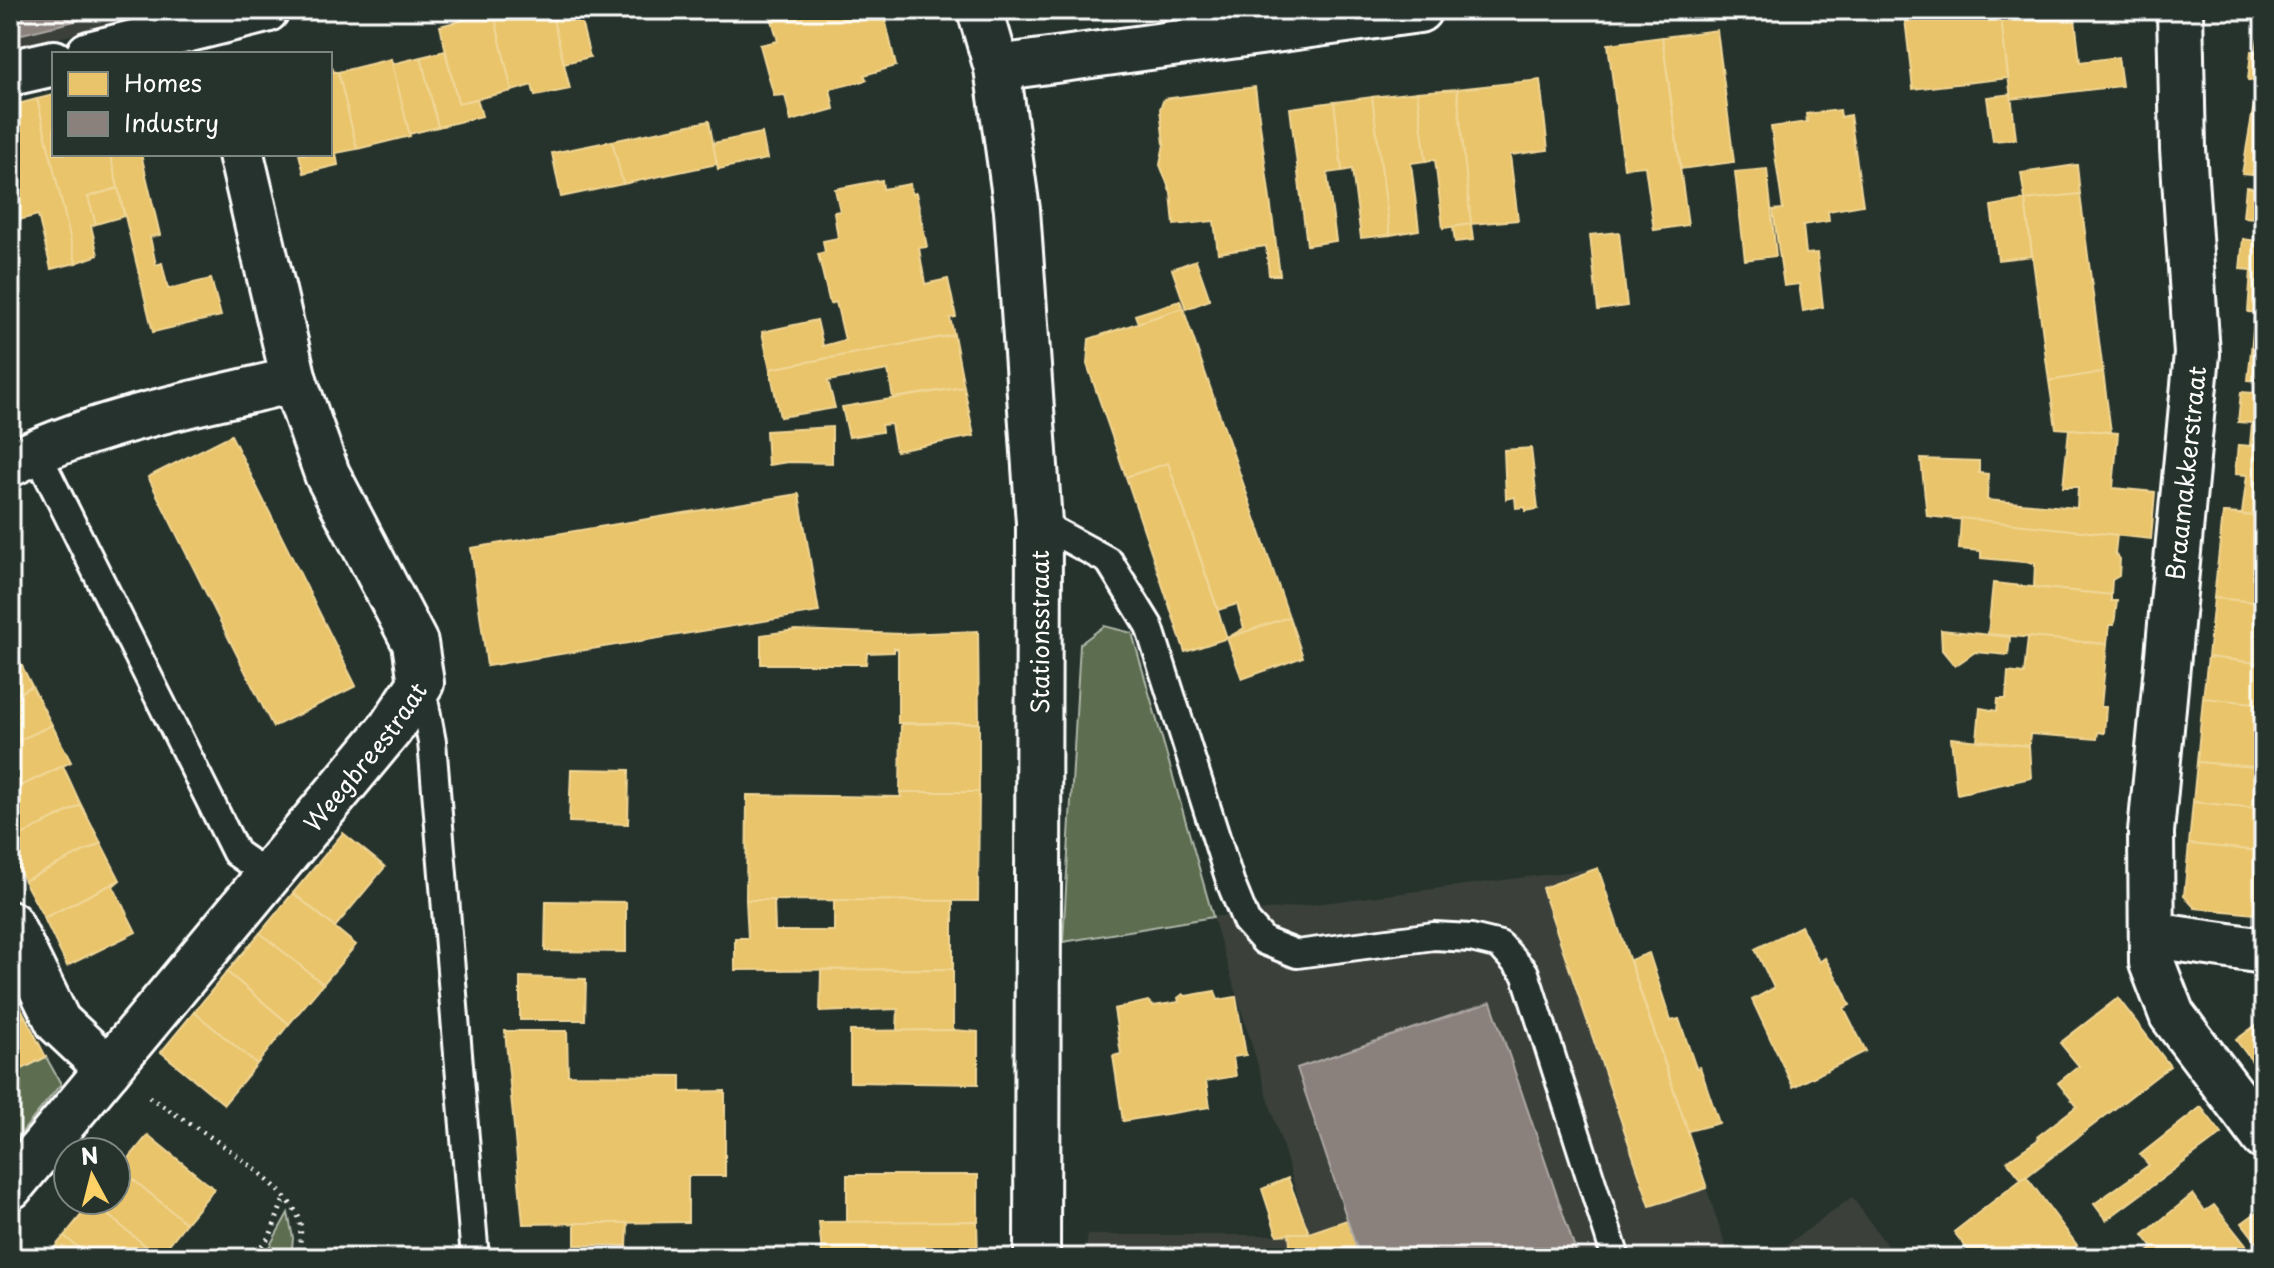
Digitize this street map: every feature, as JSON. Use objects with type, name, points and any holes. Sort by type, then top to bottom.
[{"type":"street","points":[[98,52],[196,30],[266,10]]},
{"type":"street","name":"Stationsstraat","points":[[980,10],[997,68],[1017,210],[1039,523],[1037,1258]]},
{"type":"street","points":[[997,68],[1419,10]]},
{"type":"street","name":"Braamakkerstraat","points":[[2180,10],[2183,149],[2197,354],[2151,832],[2152,963],[2172,1015],[2264,1137]]},
{"type":"street","points":[[10,73],[52,63]]},
{"type":"street","name":"Weegbreestraat","points":[[10,1187],[390,729],[421,683],[415,643],[327,474],[294,380],[241,156]]},
{"type":"street","points":[[28,468],[33,452],[113,424],[294,380]]},
{"type":"street","points":[[10,924],[58,1022],[108,1069]]},
{"type":"street","points":[[2152,935],[2264,951]]},
{"type":"lane","points":[[28,468],[236,853],[268,875]]},
{"type":"lane","points":[[1039,523],[1109,561],[1149,626],[1231,884],[1246,921],[1264,941],[1297,954],[1434,936],[1471,938],[1500,945],[1525,973],[1616,1258]]},
{"type":"lane","points":[[421,683],[432,742],[475,1258]]},
{"type":"path","points":[[108,1069],[264,1176],[285,1196],[299,1219],[301,1244],[297,1258]]},
{"type":"path","points":[[251,1258],[270,1236],[285,1196]]},
{"type":"shaded area","points":[[10,10],[171,10],[10,50]]},
{"type":"shaded area","points":[[1598,868],[1730,1258],[1087,1258],[1087,1235],[1309,1233],[1213,917]]},
{"type":"shaded area","points":[[1852,1197],[1896,1258],[1769,1258]]},
{"type":"green space","points":[[1104,626],[1132,633],[1213,917],[1063,942],[1080,644]]},
{"type":"green space","points":[[46,1057],[61,1084],[10,1147],[10,1075]]},
{"type":"green space","points":[[288,1213],[293,1238],[291,1258],[263,1258]]},
{"type":"building: Homes","points":[[489,10],[490,14],[494,14],[512,91],[458,103],[440,26],[463,20],[461,15]]},
{"type":"building: Homes","points":[[509,10],[551,10],[570,89],[535,96],[532,85],[512,91],[494,14]]},
{"type":"building: Homes","points":[[769,10],[883,10],[896,66],[864,75],[867,80],[830,89],[834,109],[791,121],[785,95],[774,96],[760,45],[778,41]]},
{"type":"building: Homes","points":[[1904,10],[2000,10],[2008,78],[1913,89]]},
{"type":"building: Homes","points":[[2000,10],[2074,10],[2080,62],[2118,57],[2122,86],[2011,99]]},
{"type":"building: Homes","points":[[579,13],[590,57],[564,63],[553,19]]},
{"type":"building: Homes","points":[[1717,30],[1734,162],[1681,169],[1662,37]]},
{"type":"building: Homes","points":[[1662,37],[1688,225],[1654,230],[1645,166],[1624,168],[1608,44]]},
{"type":"building: Homes","points":[[2258,39],[2264,40],[2264,105],[2260,105],[2262,82],[2248,80],[2251,51],[2256,52]]},
{"type":"building: Homes","points":[[445,51],[458,103],[477,99],[482,116],[438,127],[421,57]]},
{"type":"building: Homes","points":[[421,57],[438,127],[409,134],[392,64]]},
{"type":"building: Homes","points":[[391,59],[410,136],[357,149],[338,72]]},
{"type":"building: Homes","points":[[332,67],[334,72],[338,72],[357,149],[336,153],[338,165],[304,173],[300,156],[332,156]]},
{"type":"building: Homes","points":[[1540,80],[1548,150],[1510,155],[1518,220],[1471,224],[1457,89]]},
{"type":"building: Homes","points":[[1255,87],[1280,275],[1269,275],[1266,246],[1218,253],[1214,221],[1174,225],[1171,193],[1160,165],[1164,144],[1160,109],[1164,99]]},
{"type":"building: Homes","points":[[1457,89],[1471,224],[1443,228],[1435,159],[1426,161],[1417,92]]},
{"type":"building: Homes","points":[[1417,92],[1426,161],[1411,163],[1419,230],[1390,235],[1372,97]]},
{"type":"building: Homes","points":[[2011,94],[2016,139],[1993,141],[1987,97]]},
{"type":"building: Homes","points":[[52,95],[52,156],[110,156],[118,188],[88,197],[96,224],[91,226],[98,255],[76,263],[37,99]]},
{"type":"building: Homes","points":[[1372,97],[1390,235],[1361,238],[1352,169],[1342,171],[1334,102]]},
{"type":"building: Homes","points":[[37,99],[76,263],[51,269],[38,215],[15,221],[10,203],[10,106]]},
{"type":"building: Homes","points":[[1334,102],[1342,171],[1327,173],[1336,241],[1307,245],[1290,108]]},
{"type":"building: Homes","points":[[2254,104],[2264,105],[2264,176],[2242,174]]},
{"type":"building: Homes","points":[[1840,110],[1841,117],[1850,115],[1863,205],[1828,211],[1829,221],[1803,225],[1806,254],[1817,253],[1823,307],[1803,311],[1799,284],[1784,286],[1773,210],[1783,209],[1771,127],[1807,122],[1806,114]]},
{"type":"building: Homes","points":[[709,121],[717,164],[623,184],[612,141]]},
{"type":"building: Homes","points":[[762,133],[767,159],[718,169],[713,143]]},
{"type":"building: Homes","points":[[612,141],[623,184],[561,197],[552,153]]},
{"type":"building: Homes","points":[[110,156],[141,156],[160,235],[150,237],[156,265],[162,263],[168,289],[211,279],[221,316],[153,332]]},
{"type":"building: Homes","points":[[2077,165],[2080,194],[2025,200],[2021,173]]},
{"type":"building: Homes","points":[[1767,169],[1776,256],[1745,260],[1735,172]]},
{"type":"building: Homes","points":[[2261,176],[2264,176],[2264,242],[2255,241],[2257,218],[2243,217],[2246,187],[2260,189]]},
{"type":"building: Homes","points":[[882,180],[883,189],[910,184],[912,194],[916,193],[927,247],[919,248],[925,284],[948,279],[956,317],[950,318],[954,335],[770,369],[762,332],[817,320],[823,346],[845,340],[836,302],[830,304],[818,254],[825,252],[823,241],[838,238],[834,212],[840,211],[835,189]]},
{"type":"building: Homes","points":[[118,188],[124,216],[96,224],[88,197]]},
{"type":"building: Homes","points":[[2080,194],[2103,372],[2049,381],[2025,200]]},
{"type":"building: Homes","points":[[2025,200],[2032,256],[1998,260],[1991,206]]},
{"type":"building: Homes","points":[[1471,224],[1473,240],[1455,242],[1453,227]]},
{"type":"building: Homes","points":[[1619,232],[1627,306],[1598,310],[1590,235]]},
{"type":"building: Homes","points":[[2243,239],[2264,242],[2264,313],[2248,312],[2251,270],[2240,269]]},
{"type":"building: Homes","points":[[1196,260],[1210,300],[1186,309],[1172,269]]},
{"type":"building: Homes","points":[[1180,301],[1183,308],[1138,323],[1135,315]]},
{"type":"building: Homes","points":[[1183,308],[1289,617],[1227,638],[1244,628],[1237,604],[1218,610],[1168,463],[1126,477],[1087,364],[1089,339]]},
{"type":"building: Homes","points":[[2255,312],[2264,313],[2264,381],[2248,380]]},
{"type":"building: Homes","points":[[954,335],[964,387],[893,398],[888,370],[828,381],[835,408],[780,417],[770,369]]},
{"type":"building: Homes","points":[[2103,372],[2111,432],[2056,428],[2049,381]]},
{"type":"building: Homes","points":[[2257,381],[2264,381],[2264,447],[2250,445],[2252,423],[2238,422],[2241,392],[2255,393]]},
{"type":"building: Homes","points":[[964,387],[974,436],[896,451],[891,424],[881,425],[882,432],[849,437],[842,407]]},
{"type":"building: Homes","points":[[832,427],[832,463],[768,465],[766,431]]},
{"type":"building: Homes","points":[[2069,429],[2118,433],[2113,488],[2155,492],[2151,539],[1927,516],[1921,459],[1979,461],[1979,473],[1988,474],[1987,500],[2077,508],[2078,487],[2063,487]]},
{"type":"building: Homes","points":[[231,435],[356,686],[273,727],[148,477]]},
{"type":"building: Homes","points":[[2238,445],[2264,447],[2264,517],[2223,513],[2242,514],[2247,475],[2235,474]]},
{"type":"building: Homes","points":[[1531,448],[1538,509],[1525,511],[1525,507],[1516,508],[1515,497],[1506,499],[1504,450]]},
{"type":"building: Homes","points":[[1168,463],[1227,638],[1185,652],[1126,477]]},
{"type":"building: Homes","points":[[799,494],[819,612],[487,666],[471,548]]},
{"type":"building: Homes","points":[[2223,513],[2264,517],[2264,603],[2214,598]]},
{"type":"building: Homes","points":[[1961,518],[2117,535],[2115,553],[2120,559],[2119,576],[2112,580],[2111,595],[2034,587],[2035,563],[1981,558],[1981,551],[1959,549]]},
{"type":"building: Homes","points":[[1993,583],[2111,595],[2111,601],[2117,601],[2114,625],[2109,625],[2107,644],[1988,634]]},
{"type":"building: Homes","points":[[2214,598],[2264,603],[2264,664],[2208,657]]},
{"type":"building: Homes","points":[[1289,617],[1303,657],[1242,679],[1227,638]]},
{"type":"building: Homes","points":[[795,630],[902,634],[978,631],[979,723],[898,723],[898,649],[894,648],[894,652],[867,653],[866,664],[761,664],[761,635]]},
{"type":"building: Homes","points":[[1941,630],[2010,637],[2008,655],[1975,652],[1955,666],[1942,650]]},
{"type":"building: Homes","points":[[2028,637],[2107,644],[2101,707],[2106,707],[2104,733],[2098,732],[2097,739],[2030,734],[2029,746],[1977,740],[1980,708],[1997,711],[1998,699],[2006,699],[2008,672],[2024,674]]},
{"type":"building: Homes","points":[[13,648],[32,686],[10,698],[10,650]]},
{"type":"building: Homes","points":[[2208,657],[2264,664],[2264,704],[2203,698]]},
{"type":"building: Homes","points":[[32,686],[52,725],[10,745],[10,698]]},
{"type":"building: Homes","points":[[2203,698],[2264,704],[2264,768],[2197,762]]},
{"type":"building: Homes","points":[[979,723],[979,792],[900,792],[901,724]]},
{"type":"building: Homes","points":[[52,725],[71,762],[10,791],[10,745]]},
{"type":"building: Homes","points":[[1951,738],[2029,746],[2031,778],[1957,794]]},
{"type":"building: Homes","points":[[2197,762],[2264,768],[2264,809],[2193,802]]},
{"type":"building: Homes","points":[[63,766],[81,805],[10,841],[10,791]]},
{"type":"building: Homes","points":[[571,769],[629,770],[628,824],[569,822]]},
{"type":"building: Homes","points":[[900,792],[979,792],[978,901],[746,900],[747,795],[901,797]]},
{"type":"building: Homes","points":[[2193,802],[2264,809],[2264,831],[2261,831],[2259,851],[2189,844]]},
{"type":"building: Homes","points":[[81,805],[101,843],[24,881],[10,851],[10,841]]},
{"type":"building: Homes","points":[[343,833],[385,867],[335,927],[293,893]]},
{"type":"building: Homes","points":[[101,843],[120,880],[44,918],[24,881]]},
{"type":"building: Homes","points":[[2189,844],[2259,851],[2257,868],[2264,869],[2264,915],[2195,908],[2184,896]]},
{"type":"building: Homes","points":[[1598,868],[1707,1188],[1650,1206],[1542,888]]},
{"type":"building: Homes","points":[[120,880],[113,886],[136,932],[67,966],[44,918]]},
{"type":"building: Homes","points":[[293,893],[356,945],[323,984],[260,933]]},
{"type":"building: Homes","points":[[746,900],[774,900],[775,931],[834,931],[834,900],[953,901],[953,969],[735,970],[735,938],[748,938]]},
{"type":"building: Homes","points":[[546,901],[626,902],[626,952],[545,951]]},
{"type":"building: Homes","points":[[1801,926],[1819,962],[1825,958],[1843,989],[1850,1005],[1844,1008],[1866,1051],[1793,1087],[1752,1000],[1774,988],[1755,949]]},
{"type":"building: Homes","points":[[260,933],[323,984],[289,1024],[227,972]]},
{"type":"building: Homes","points":[[1649,953],[1671,1021],[1679,1019],[1719,1123],[1688,1131],[1630,960]]},
{"type":"building: Homes","points":[[953,969],[953,1030],[897,1031],[898,1009],[820,1012],[821,970]]},
{"type":"building: Homes","points":[[227,972],[289,1024],[257,1064],[194,1012]]},
{"type":"building: Homes","points":[[520,977],[586,979],[585,1020],[520,1020]]},
{"type":"building: Homes","points":[[10,985],[25,1016],[10,1024]]},
{"type":"building: Homes","points":[[1215,991],[1218,1000],[1236,997],[1246,1055],[1233,1057],[1236,1076],[1206,1081],[1210,1107],[1123,1121],[1113,1056],[1121,1054],[1114,1009],[1148,1001],[1153,1006],[1179,1002],[1178,998],[1183,994]]},
{"type":"building: Homes","points":[[2118,998],[2170,1066],[2022,1180],[2007,1161],[2039,1139],[2038,1136],[2077,1106],[2058,1083],[2079,1066],[2060,1043]]},
{"type":"building: Homes","points":[[194,1012],[257,1064],[224,1104],[161,1052]]},
{"type":"building: Homes","points":[[25,1016],[46,1057],[10,1075],[10,1024]]},
{"type":"building: Homes","points":[[2264,1019],[2264,1077],[2236,1040]]},
{"type":"building: Homes","points":[[505,1031],[567,1031],[568,1075],[681,1076],[681,1092],[725,1091],[725,1176],[688,1176],[688,1222],[523,1224]]},
{"type":"building: Homes","points":[[850,1031],[978,1032],[978,1084],[850,1082]]},
{"type":"building: Homes","points":[[2201,1107],[2222,1134],[2106,1220],[2094,1204],[2149,1165],[2140,1155]]},
{"type":"building: Homes","points":[[148,1135],[214,1189],[186,1223],[132,1179],[132,1154]]},
{"type":"building: Homes","points":[[847,1175],[978,1175],[978,1221],[847,1222]]},
{"type":"building: Homes","points":[[2026,1176],[2077,1245],[2060,1258],[1974,1258],[1954,1232]]},
{"type":"building: Homes","points":[[1288,1178],[1309,1233],[1277,1235],[1262,1189]]},
{"type":"building: Homes","points":[[132,1179],[186,1223],[159,1257],[109,1216],[132,1216]]},
{"type":"building: Homes","points":[[2193,1194],[2205,1211],[2214,1205],[2256,1258],[2141,1258],[2153,1248],[2143,1235]]},
{"type":"building: Homes","points":[[2264,1207],[2264,1252],[2242,1223]]},
{"type":"building: Homes","points":[[80,1216],[109,1216],[159,1257],[91,1258],[64,1236]]},
{"type":"building: Homes","points":[[1347,1220],[1360,1258],[1291,1258],[1289,1233],[1309,1233]]},
{"type":"building: Homes","points":[[977,1221],[978,1258],[822,1254],[819,1222]]},
{"type":"building: Homes","points":[[575,1223],[628,1223],[627,1246],[575,1245]]},
{"type":"building: Homes","points":[[64,1236],[91,1258],[46,1258]]},
{"type":"building: Homes","points":[[395,1252],[396,1258],[337,1258]]},
{"type":"building: Industry","points":[[10,10],[75,10],[79,20],[10,37]]},
{"type":"building: Industry","points":[[1491,1002],[1578,1258],[1360,1258],[1297,1068]]}]
